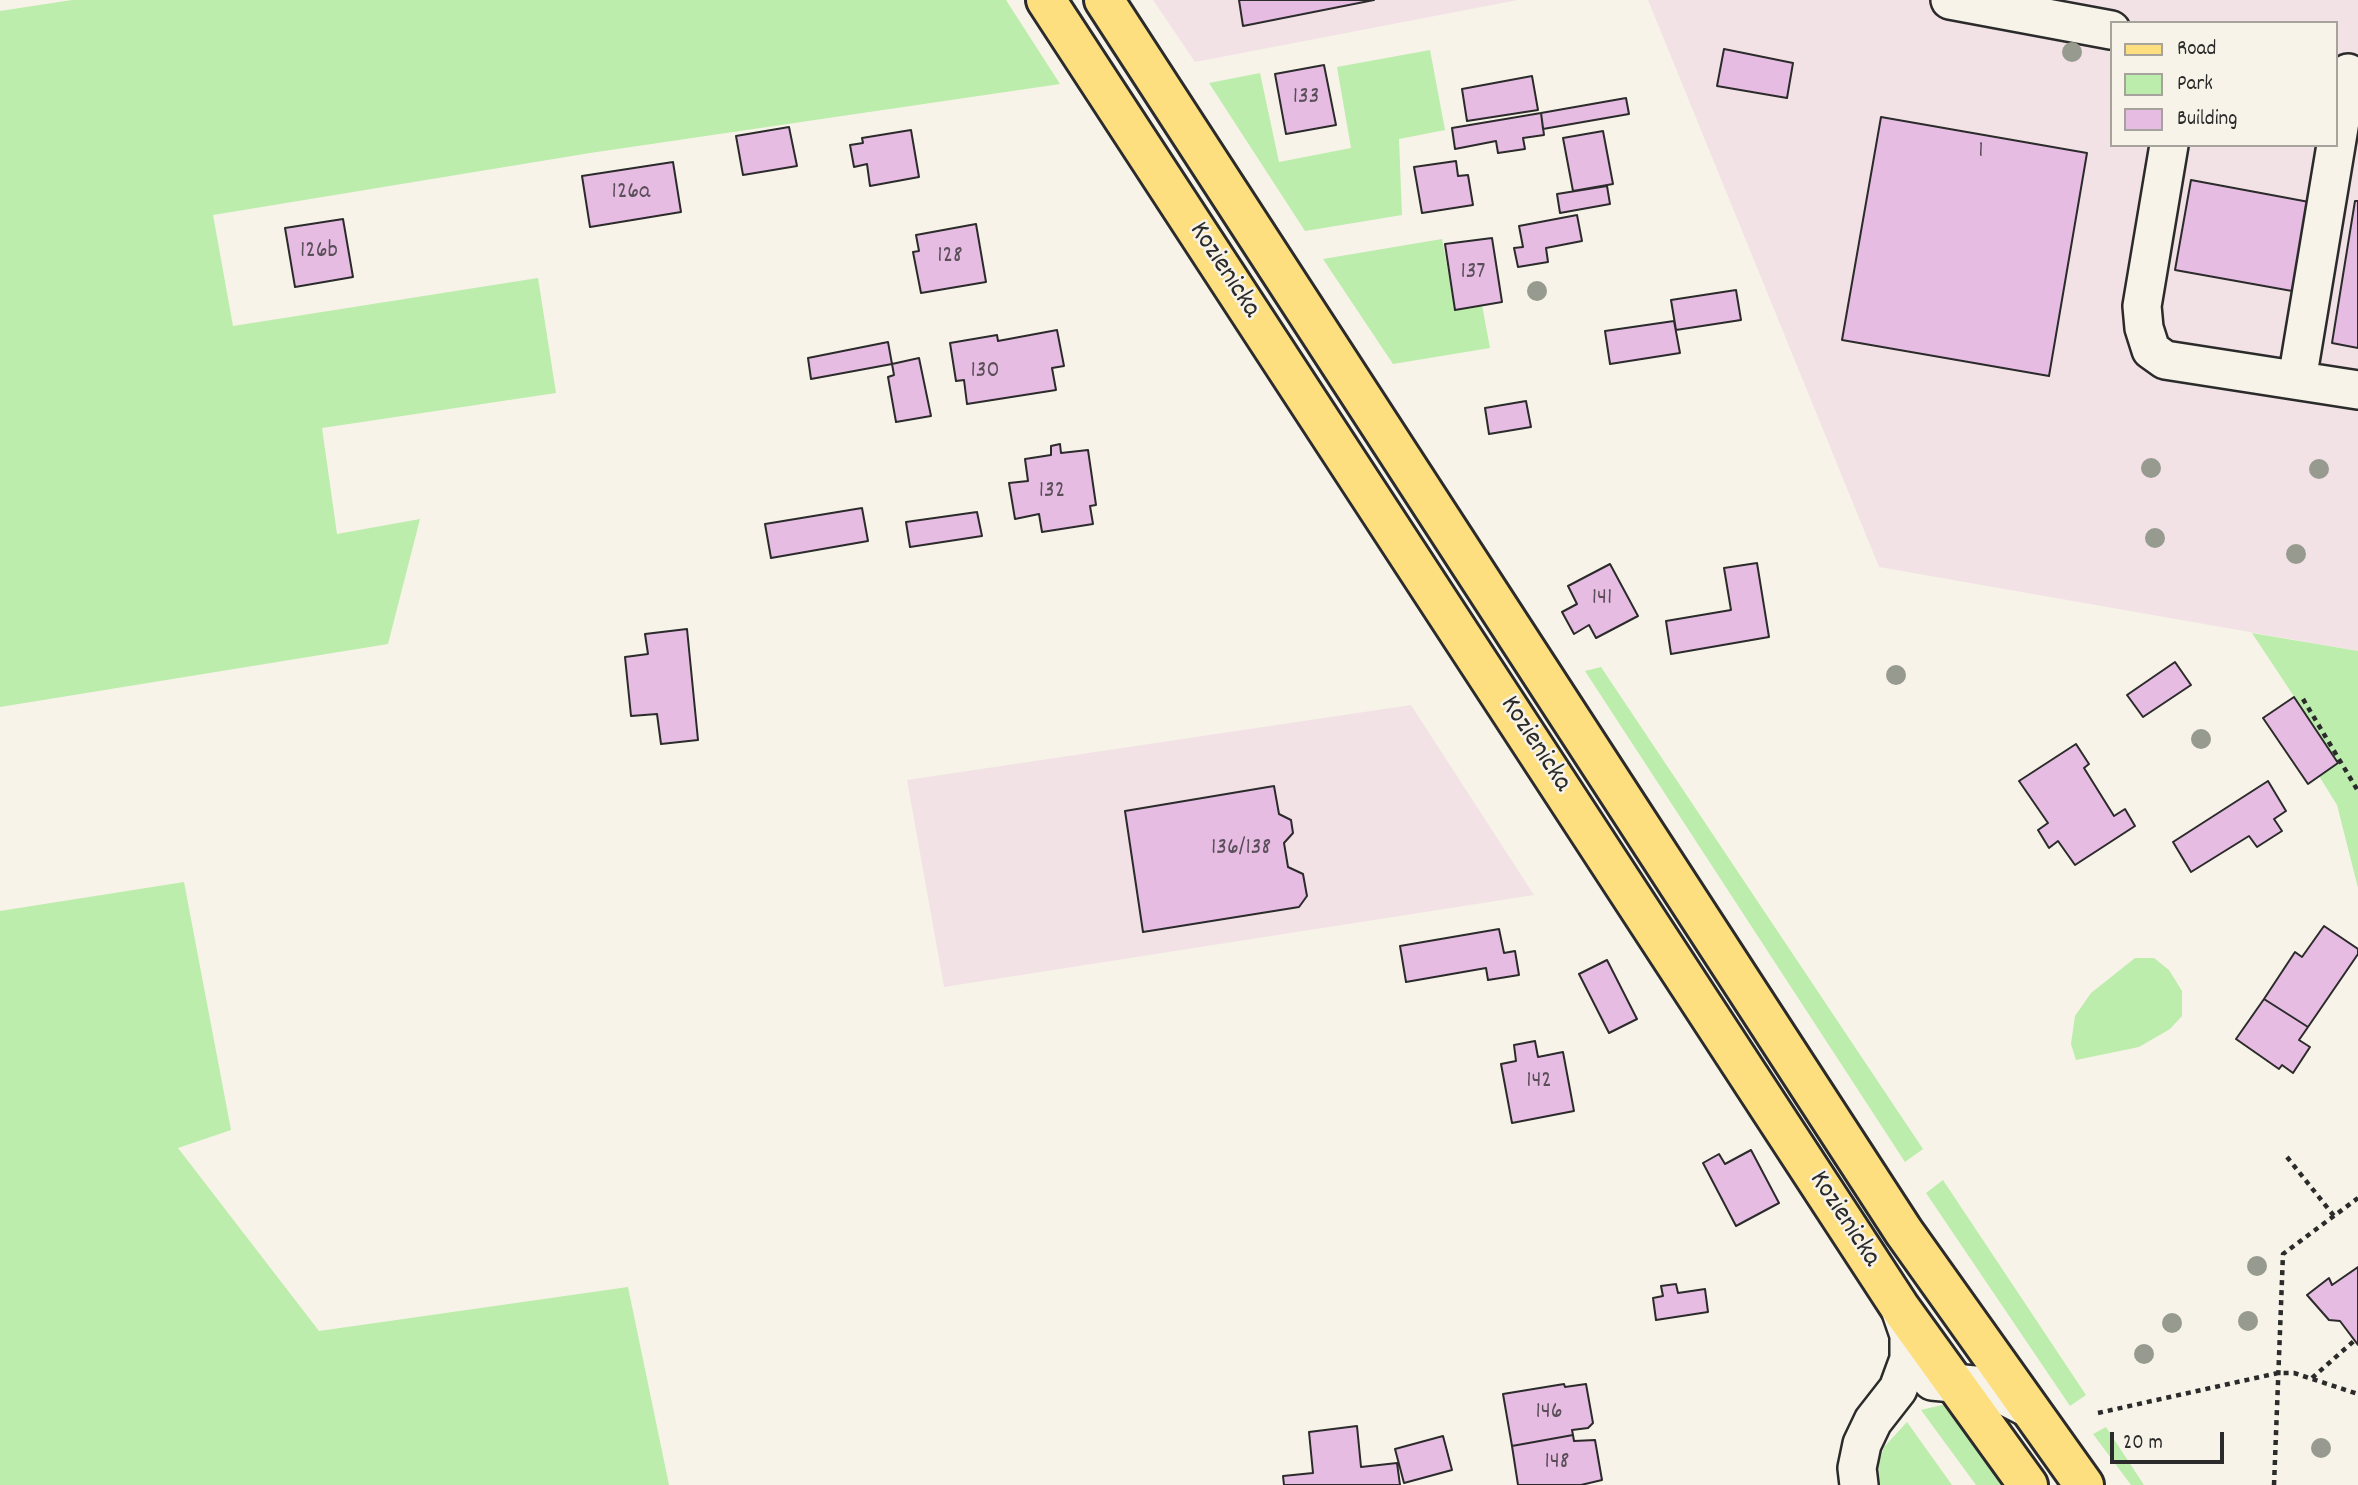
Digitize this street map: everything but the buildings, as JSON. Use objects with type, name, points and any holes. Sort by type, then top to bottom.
[{"type":"main road","name":"Kozienicka","points":[[1046,0],[1899,1306],[2028,1485]]},
{"type":"main road","name":"Kozienicka","points":[[1104,0],[1904,1232],[2084,1485]]},
{"type":"street","points":[[1950,0],[2110,30]]},
{"type":"street","points":[[2337,134],[2347,73]]},
{"type":"street","points":[[2169,147],[2142,306],[2144,328],[2151,350],[2165,360],[2358,390]]},
{"type":"street","points":[[2297,380],[2335,147]]},
{"type":"street","points":[[1898,1389],[1909,1359],[1909,1335],[1899,1306]]},
{"type":"street","points":[[1858,1485],[1857,1468],[1862,1444],[1888,1398],[1914,1381],[1953,1381],[1997,1392],[2028,1408]]},
{"type":"path","points":[[2303,699],[2358,791]]},
{"type":"path","points":[[2287,1157],[2334,1216]]},
{"type":"path","points":[[2274,1485],[2283,1254],[2358,1198]]},
{"type":"path","points":[[2312,1378],[2355,1340]]},
{"type":"path","points":[[2098,1413],[2278,1373],[2312,1378],[2358,1394]]},
{"type":"shaded area","points":[[1153,0],[1518,0],[1195,62]]},
{"type":"shaded area","points":[[1648,0],[2358,0],[2358,651],[1879,567]]},
{"type":"shaded area","points":[[1411,705],[1534,895],[944,987],[907,780]]},
{"type":"green space","points":[[72,0],[1006,0],[1060,84],[590,153],[213,215],[233,326],[538,278],[556,393],[322,428],[337,534],[420,519],[388,644],[0,707],[0,11]]},
{"type":"green space","points":[[1430,50],[1445,130],[1399,139],[1402,215],[1305,231],[1209,83],[1260,73],[1279,162],[1351,148],[1337,67]]},
{"type":"green space","points":[[1442,239],[1455,309],[1482,305],[1490,348],[1393,364],[1323,259]]},
{"type":"green space","points":[[2252,633],[2358,651],[2358,888],[2337,805],[2319,776],[2338,763]]},
{"type":"green space","points":[[1601,667],[1923,1149],[1905,1162],[1585,671]]},
{"type":"green space","points":[[184,882],[231,1130],[178,1148],[319,1331],[628,1287],[669,1485],[0,1485],[0,911]]},
{"type":"green space","points":[[2135,958],[2154,958],[2169,970],[2182,991],[2182,1016],[2170,1029],[2139,1047],[2076,1060],[2071,1044],[2075,1016],[2091,993]]},
{"type":"green space","points":[[1943,1180],[2086,1395],[2070,1406],[1926,1193]]},
{"type":"green space","points":[[1946,1404],[2004,1485],[1976,1485],[1921,1410]]},
{"type":"green space","points":[[1907,1422],[1952,1485],[1880,1485],[1878,1466],[1884,1447]]},
{"type":"green space","points":[[2106,1427],[2144,1485],[2131,1485],[2093,1434]]}]
